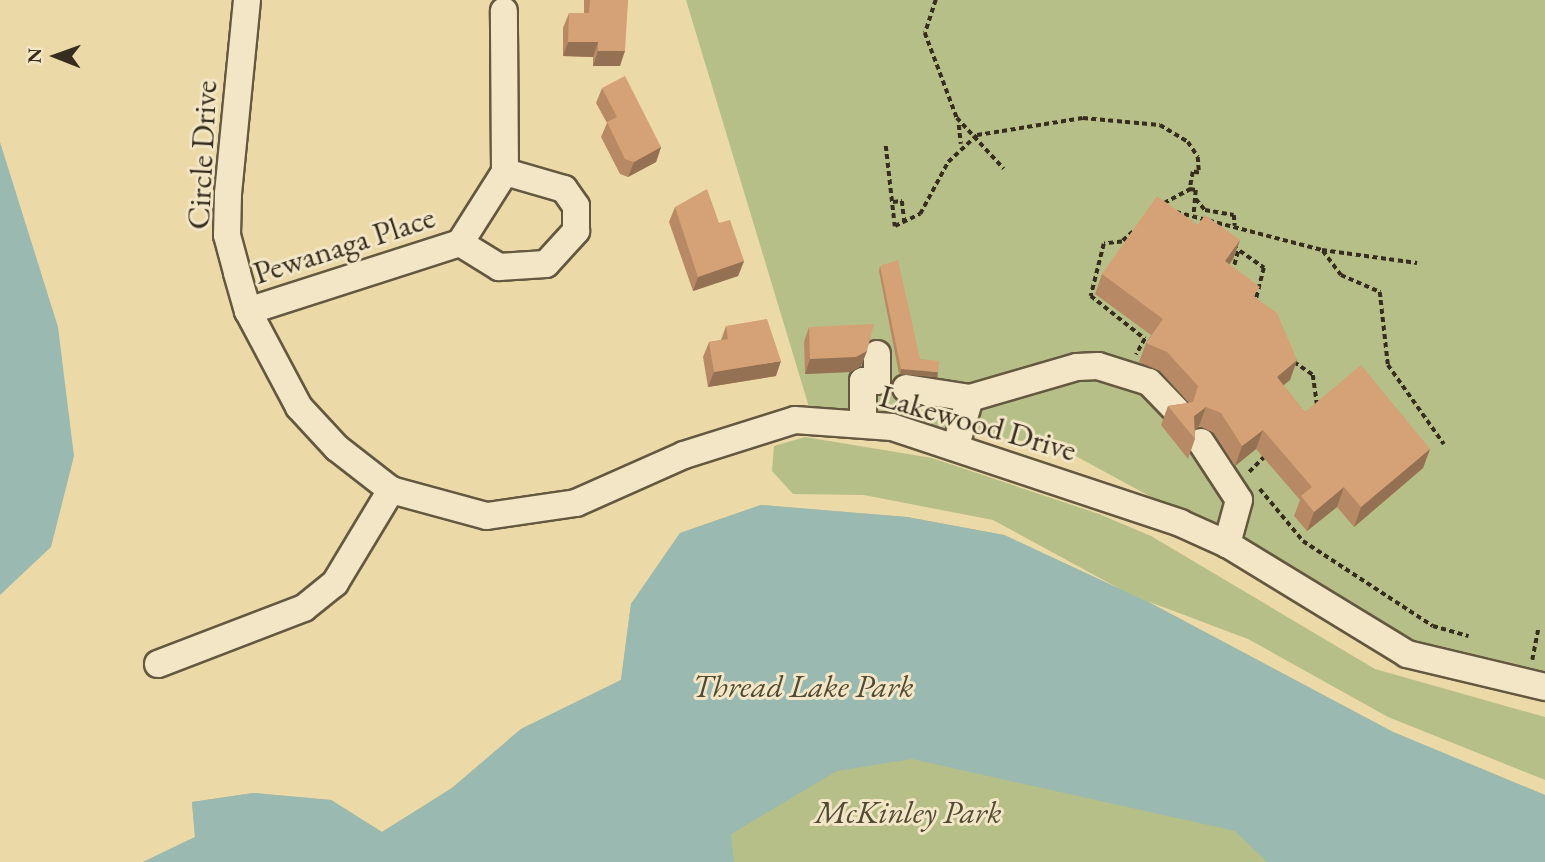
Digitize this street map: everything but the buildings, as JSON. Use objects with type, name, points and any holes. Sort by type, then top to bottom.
[{"type":"street","name":"Circle Drive","points":[[247,0],[227,235],[248,311]]},
{"type":"street","points":[[504,11],[505,172]]},
{"type":"street","name":"Pewanaga Place","points":[[248,311],[460,243],[505,172],[564,188],[576,206],[576,230],[546,264],[529,269],[499,267],[460,243]]},
{"type":"street","name":"Lakewood Drive","points":[[248,311],[299,407],[337,448],[391,490],[487,516],[576,503],[684,455],[795,420],[863,423],[956,445],[1227,544],[1407,654],[1536,685]]},
{"type":"street","points":[[863,423],[863,381],[877,381],[877,354]]},
{"type":"street","points":[[906,388],[970,398],[1077,367],[1098,366],[1149,382],[1176,410]]},
{"type":"street","points":[[956,445],[970,398]]},
{"type":"street","points":[[1201,442],[1236,473],[1239,500],[1227,544]]},
{"type":"street","points":[[158,664],[304,608],[335,583],[391,490]]},
{"type":"path","points":[[886,146],[895,226],[905,224],[920,214],[959,149],[963,134],[925,33],[936,0]]},
{"type":"path","points":[[957,118],[977,135],[1004,169]]},
{"type":"path","points":[[959,149],[977,135],[1083,118],[1160,125],[1180,135],[1198,157],[1199,173],[1193,172],[1189,189],[1155,209],[1194,213],[1234,227],[1322,250],[1417,263]]},
{"type":"path","points":[[1189,189],[1205,210],[1234,215],[1234,227]]},
{"type":"path","points":[[1194,213],[1196,197]]},
{"type":"path","points":[[892,202],[902,201],[905,224]]},
{"type":"path","points":[[1133,361],[1145,339],[1091,296],[1104,244],[1122,242],[1139,226]]},
{"type":"path","points":[[1225,241],[1264,268],[1259,297],[1254,305]]},
{"type":"path","points":[[1238,250],[1230,278],[1240,284]]},
{"type":"path","points":[[1322,250],[1341,275],[1380,292],[1388,365],[1444,444]]},
{"type":"path","points":[[1250,290],[1259,297]]},
{"type":"path","points":[[1286,352],[1320,390],[1312,413]]},
{"type":"path","points":[[1279,444],[1236,473],[1303,541],[1433,626],[1469,636]]},
{"type":"path","points":[[1536,685],[1538,628]]},
{"type":"green space","points":[[686,0],[1545,0],[1545,671],[1415,640],[1059,447],[809,407]]},
{"type":"green space","name":"Thread Lake Park","points":[[805,437],[932,458],[1099,514],[1151,536],[1375,669],[1545,717],[1545,780],[1388,717],[1248,639],[1147,601],[1393,732],[1545,795],[1545,862],[143,862],[195,837],[192,802],[253,793],[331,800],[382,832],[452,788],[521,729],[621,680],[631,604],[680,533],[761,505],[907,517],[1004,535],[1120,589],[993,520],[864,495],[793,494],[772,471],[774,446]]},
{"type":"water","points":[[0,142],[58,327],[74,456],[51,547],[0,595]]},
{"type":"water","name":"Thread Lake Park","points":[[761,505],[907,517],[1004,535],[1150,603],[1393,732],[1545,795],[1545,862],[1267,862],[1235,831],[912,759],[837,771],[731,834],[734,862],[143,862],[195,837],[192,802],[253,793],[331,800],[382,832],[452,788],[521,729],[621,680],[631,604],[680,533]]},
{"type":"park label","name":"McKinley Park","points":[[908,812]]}]
